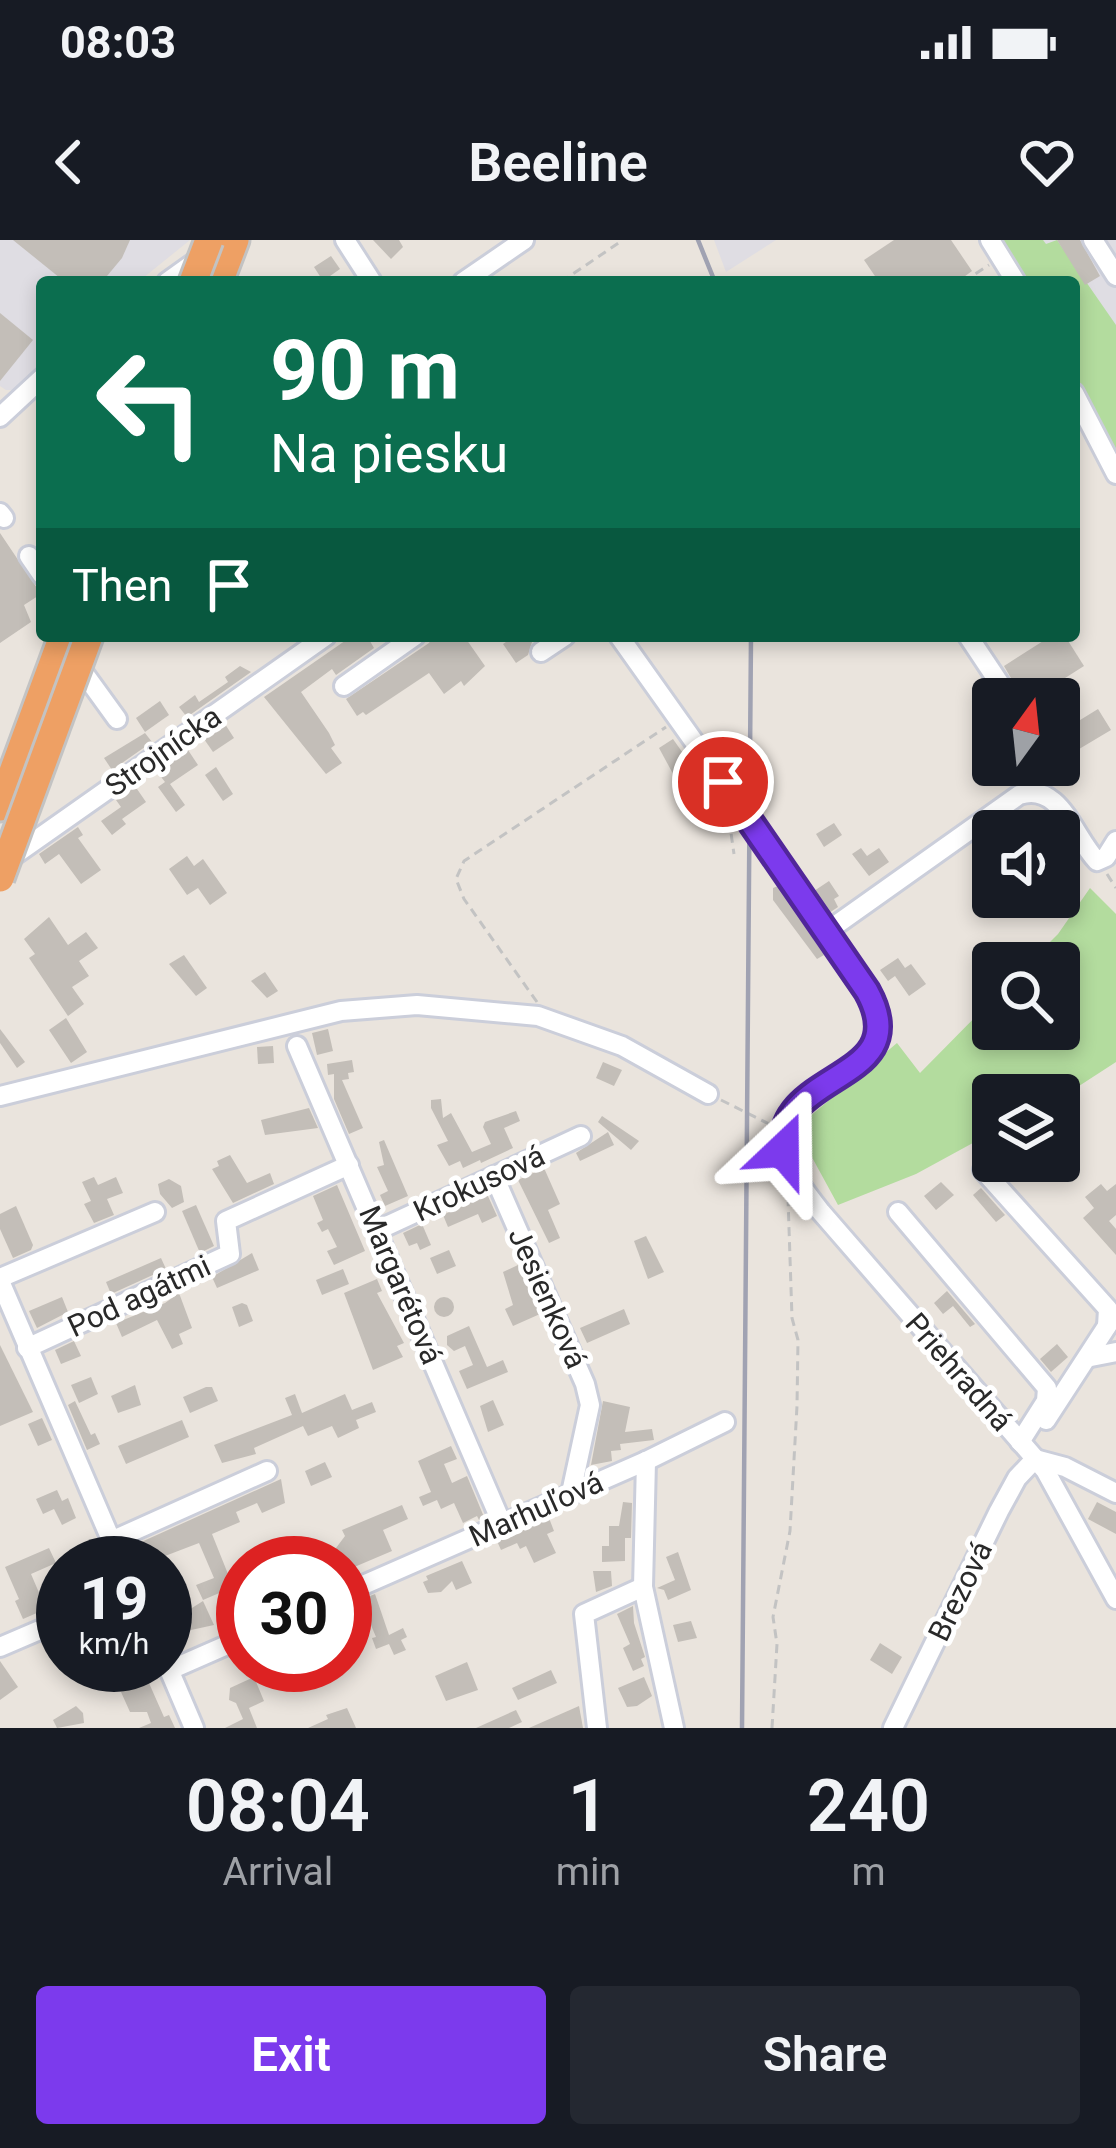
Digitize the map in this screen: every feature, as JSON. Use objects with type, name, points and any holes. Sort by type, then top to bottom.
[{"type":"highway","points":[[198,276],[223,240]]},
{"type":"highway","points":[[220,276],[223,240]]},
{"type":"highway","points":[[0,807],[75,643]]},
{"type":"highway","points":[[0,878],[75,643]]},
{"type":"street","points":[[174,276],[223,240]]},
{"type":"street","points":[[210,276],[223,240]]},
{"type":"street","points":[[345,240],[368,276]]},
{"type":"street","points":[[472,276],[524,240]]},
{"type":"street","points":[[990,240],[1012,276]]},
{"type":"street","points":[[1093,240],[1116,276]]},
{"type":"street","points":[[3,408],[36,383]]},
{"type":"street","points":[[1080,405],[1116,474]]},
{"type":"street","points":[[29,556],[36,566]]},
{"type":"street","name":"Strojnícka","points":[[0,866],[317,642]]},
{"type":"street","points":[[379,642],[387,656]]},
{"type":"street","points":[[344,686],[407,642]]},
{"type":"street","points":[[541,652],[557,642]]},
{"type":"street","points":[[624,642],[873,1001],[879,1018],[878,1033],[861,1061],[796,1105],[783,1133]]},
{"type":"street","points":[[972,642],[996,678]]},
{"type":"street","points":[[75,643],[117,718]]},
{"type":"street","points":[[0,856],[75,643]]},
{"type":"street","points":[[1034,786],[1035,790]]},
{"type":"street","points":[[826,932],[1019,795],[1035,790],[1051,795],[1097,861],[1111,849]]},
{"type":"street","points":[[0,1096],[368,1006],[471,1008],[538,1016],[622,1046],[708,1094]]},
{"type":"street","name":"Margarétová","points":[[297,1046],[502,1524]]},
{"type":"street","name":"Priehradná","points":[[783,1133],[785,1156],[798,1180],[1053,1482],[1116,1599]]},
{"type":"street","name":"Krokusová","points":[[378,1231],[581,1136]]},
{"type":"street","name":"Pod agátmi","points":[[27,1348],[230,1254],[226,1221],[349,1165]]},
{"type":"street","name":"Jesienková","points":[[494,1176],[585,1384],[590,1405],[571,1493]]},
{"type":"street","points":[[994,1182],[1108,1309],[1111,1320],[1027,1450]]},
{"type":"street","points":[[110,1536],[0,1280],[155,1212]]},
{"type":"street","points":[[898,1212],[1047,1388],[1027,1450]]},
{"type":"street","points":[[1090,1357],[1116,1352]]},
{"type":"street","name":"Marhuľová","points":[[372,1581],[724,1422]]},
{"type":"street","points":[[1027,1450],[1116,1493]]},
{"type":"street","name":"Brezová","points":[[892,1728],[1027,1450]]},
{"type":"street","points":[[646,1461],[643,1587],[674,1728]]},
{"type":"street","points":[[121,1536],[267,1471]]},
{"type":"street","points":[[597,1728],[584,1614],[643,1587]]},
{"type":"street","points":[[0,1647],[36,1632]]},
{"type":"street","points":[[179,1692],[194,1728]]},
{"type":"path","points":[[570,276],[623,240]]},
{"type":"path","points":[[973,276],[1001,259]]},
{"type":"path","points":[[538,1016],[537,1001],[464,899],[456,879],[464,861],[678,719]]},
{"type":"path","points":[[708,1094],[783,1133]]},
{"type":"path","points":[[772,1728],[777,1644],[773,1617],[790,1531],[797,1406],[798,1340],[792,1318],[788,1198],[798,1180]]},
{"type":"shaded area","points":[[0,240],[190,240],[145,276],[36,276],[36,371],[15,390],[0,386]]},
{"type":"shaded area","points":[[714,240],[776,240],[726,272]]},
{"type":"shaded area","points":[[1014,240],[1116,240],[1116,325],[1080,295],[1080,276],[1065,276]]},
{"type":"green space","points":[[1000,240],[1043,240],[1046,244],[1057,240],[1116,325],[1116,458],[1080,389],[1080,276],[1021,276]]},
{"type":"green space","points":[[1090,888],[1116,914],[1116,1062],[1080,1085],[1080,1074],[972,1074],[972,1143],[916,1174],[838,1205],[796,1128],[897,1043],[920,1073],[972,1020],[972,1050],[1080,1050],[1080,942],[1050,942],[1069,918],[1080,918],[1080,902]]},
{"type":"building","points":[[13,240],[130,240],[107,276],[58,276]]},
{"type":"building","points":[[373,240],[399,240],[403,247],[391,259]]},
{"type":"building","points":[[894,240],[951,240],[972,271],[965,276],[875,276],[864,260]]},
{"type":"building","points":[[1057,240],[1080,240],[1100,276],[1085,285]]},
{"type":"building","points":[[331,256],[340,269],[320,276],[314,267]]},
{"type":"building","points":[[0,313],[33,340],[0,381]]},
{"type":"building","points":[[0,533],[36,587],[36,597],[24,605],[31,622],[0,643]]},
{"type":"building","points":[[343,642],[370,642],[374,648],[336,675],[332,669],[301,692],[329,733],[335,745],[331,748],[342,763],[326,774],[264,697]]},
{"type":"building","points":[[468,642],[485,666],[464,686],[461,681],[444,694],[429,673],[366,715],[357,716],[346,699],[429,643]]},
{"type":"building","points":[[532,642],[528,655],[516,663],[503,644]]},
{"type":"building","points":[[1042,642],[1069,642],[1084,666],[1065,678],[1011,678],[1004,666]]},
{"type":"building","points":[[240,666],[251,672],[187,717],[179,707],[195,695],[199,702],[228,682],[225,677]]},
{"type":"building","points":[[160,701],[169,715],[145,732],[136,718]]},
{"type":"building","points":[[1098,709],[1111,730],[1080,748],[1080,720]]},
{"type":"building","points":[[225,724],[234,738],[213,752],[204,739]]},
{"type":"building","points":[[145,733],[152,742],[112,770],[104,758]]},
{"type":"building","points":[[673,739],[694,769],[678,783],[659,748]]},
{"type":"building","points":[[188,750],[198,765],[170,784],[185,805],[176,812],[158,787],[165,782],[158,773]]},
{"type":"building","points":[[216,767],[233,794],[223,801],[205,775]]},
{"type":"building","points":[[132,789],[146,802],[122,819],[126,824],[112,835],[101,821],[121,807],[116,800]]},
{"type":"building","points":[[834,823],[842,835],[824,847],[816,834]]},
{"type":"building","points":[[78,827],[83,835],[78,838],[101,870],[81,884],[59,854],[45,864],[39,854]]},
{"type":"building","points":[[861,848],[867,856],[879,848],[889,862],[869,876],[852,854]]},
{"type":"building","points":[[187,856],[194,866],[203,859],[227,893],[210,905],[198,888],[187,895],[169,869]]},
{"type":"building","points":[[829,881],[839,896],[834,899],[838,907],[829,913],[814,891]]},
{"type":"building","points":[[778,886],[824,955],[817,959],[773,900],[773,888]]},
{"type":"building","points":[[49,917],[68,945],[86,932],[98,948],[79,961],[89,976],[72,987],[84,1004],[68,1016],[29,958],[35,954],[24,939]]},
{"type":"building","points":[[184,955],[207,988],[196,996],[169,964]]},
{"type":"building","points":[[898,958],[905,968],[911,964],[926,984],[909,996],[895,976],[888,981],[880,970]]},
{"type":"building","points":[[265,972],[278,991],[267,998],[251,981]]},
{"type":"building","points":[[66,1018],[87,1052],[71,1063],[49,1030]]},
{"type":"building","points":[[0,1029],[25,1062],[17,1068],[0,1043]]},
{"type":"building","points":[[328,1029],[333,1051],[317,1055],[312,1033]]},
{"type":"building","points":[[273,1046],[274,1063],[258,1064],[257,1047]]},
{"type":"building","points":[[352,1060],[354,1072],[342,1080],[363,1128],[349,1134],[334,1099],[334,1074],[328,1075],[327,1064]]},
{"type":"building","points":[[603,1062],[622,1070],[614,1086],[596,1078]]},
{"type":"building","points":[[441,1099],[443,1118],[451,1113],[472,1152],[491,1144],[485,1122],[516,1111],[520,1121],[504,1128],[513,1148],[481,1163],[463,1168],[460,1161],[449,1166],[437,1145],[448,1141],[431,1108],[431,1100]]},
{"type":"building","points":[[309,1108],[318,1128],[265,1135],[261,1120]]},
{"type":"building","points":[[602,1116],[639,1141],[631,1150],[598,1122]]},
{"type":"building","points":[[608,1132],[614,1145],[580,1161],[576,1153]]},
{"type":"building","points":[[384,1140],[408,1196],[385,1206],[380,1195],[388,1191],[377,1167],[384,1165],[379,1142]]},
{"type":"building","points":[[230,1155],[247,1183],[270,1173],[274,1184],[233,1203],[212,1169]]},
{"type":"building","points":[[544,1168],[560,1204],[548,1210],[560,1238],[549,1243],[518,1180]]},
{"type":"building","points":[[94,1177],[98,1185],[116,1177],[123,1193],[107,1199],[114,1215],[94,1223],[84,1204],[91,1201],[82,1182]]},
{"type":"building","points":[[169,1179],[181,1186],[184,1202],[172,1208],[158,1184]]},
{"type":"building","points":[[941,1182],[954,1195],[936,1210],[924,1196]]},
{"type":"building","points":[[1101,1184],[1107,1191],[1116,1184],[1116,1215],[1109,1221],[1116,1229],[1116,1255],[1083,1218],[1094,1208],[1085,1197]]},
{"type":"building","points":[[337,1185],[365,1251],[334,1265],[327,1251],[337,1247],[328,1229],[322,1232],[317,1223],[323,1220],[313,1196]]},
{"type":"building","points":[[981,1188],[1005,1215],[996,1222],[973,1195]]},
{"type":"building","points":[[487,1194],[497,1216],[482,1223],[478,1214],[448,1227],[443,1215]]},
{"type":"building","points":[[196,1205],[214,1246],[200,1253],[182,1211]]},
{"type":"building","points":[[16,1206],[33,1245],[13,1258],[0,1229],[0,1214]]},
{"type":"building","points":[[422,1224],[431,1245],[420,1250],[417,1243],[409,1246],[403,1233]]},
{"type":"building","points":[[646,1236],[664,1272],[648,1279],[634,1241]]},
{"type":"building","points":[[449,1250],[456,1266],[437,1274],[430,1258]]},
{"type":"building","points":[[252,1253],[259,1270],[217,1288],[212,1277]]},
{"type":"building","points":[[161,1258],[166,1269],[111,1294],[106,1282]]},
{"type":"building","points":[[518,1265],[540,1314],[513,1326],[505,1309],[513,1305],[503,1272]]},
{"type":"building","points":[[343,1269],[349,1284],[322,1295],[316,1280]]},
{"type":"building","points":[[377,1279],[382,1291],[377,1293],[404,1343],[397,1346],[403,1357],[373,1370],[344,1293]]},
{"type":"building","points":[[947,1291],[975,1324],[970,1327],[953,1306],[943,1314],[934,1303]]},
{"type":"building","points":[[179,1293],[192,1328],[179,1334],[183,1344],[172,1349],[157,1320],[122,1337],[116,1323]]},
{"type":"building","points":[[62,1297],[68,1312],[37,1328],[29,1311]]},
{"type":"building","points":[[444,1297],[454,1307],[444,1317],[434,1307]]},
{"type":"building","points":[[242,1303],[253,1321],[239,1327],[232,1307]]},
{"type":"building","points":[[624,1309],[630,1324],[587,1343],[580,1328]]},
{"type":"building","points":[[469,1326],[487,1367],[503,1360],[508,1372],[467,1389],[459,1371],[473,1365],[465,1346],[454,1351],[447,1345],[447,1336]]},
{"type":"building","points":[[74,1341],[81,1356],[61,1364],[55,1350]]},
{"type":"building","points":[[1057,1344],[1068,1357],[1051,1372],[1040,1359]]},
{"type":"building","points":[[0,1345],[33,1412],[0,1426]]},
{"type":"building","points":[[91,1377],[98,1394],[79,1403],[71,1385]]},
{"type":"building","points":[[135,1385],[141,1405],[118,1413],[111,1396]]},
{"type":"building","points":[[212,1387],[218,1401],[190,1413],[183,1397]]},
{"type":"building","points":[[295,1394],[302,1413],[345,1394],[352,1410],[372,1402],[376,1412],[356,1420],[359,1428],[338,1438],[332,1426],[308,1436],[303,1426],[254,1448],[256,1454],[222,1463],[214,1445],[292,1415],[285,1398]]},
{"type":"building","points":[[493,1400],[504,1425],[488,1432],[480,1406]]},
{"type":"building","points":[[75,1401],[100,1444],[87,1450],[68,1405]]},
{"type":"building","points":[[603,1401],[630,1407],[625,1432],[652,1429],[654,1440],[620,1444],[621,1450],[611,1451],[612,1461],[591,1465]]},
{"type":"building","points":[[42,1418],[52,1440],[38,1446],[28,1424]]},
{"type":"building","points":[[182,1420],[189,1437],[126,1464],[118,1446]]},
{"type":"building","points":[[451,1446],[457,1459],[444,1464],[452,1483],[467,1476],[484,1517],[479,1520],[477,1516],[463,1523],[454,1503],[441,1509],[437,1500],[423,1506],[419,1497],[431,1492],[418,1461]]},
{"type":"building","points":[[325,1462],[332,1477],[311,1486],[305,1471]]},
{"type":"building","points":[[281,1479],[285,1503],[262,1513],[257,1503],[236,1512],[240,1522],[212,1534],[216,1594],[203,1600],[196,1585],[214,1578],[199,1543],[192,1546],[192,1536],[155,1536]]},
{"type":"building","points":[[57,1490],[62,1501],[68,1498],[76,1518],[62,1525],[54,1509],[43,1514],[36,1499]]},
{"type":"building","points":[[623,1502],[632,1503],[625,1561],[602,1562],[602,1546],[609,1546],[609,1526],[619,1526]]},
{"type":"building","points":[[1097,1502],[1116,1512],[1116,1534],[1088,1519]]},
{"type":"building","points":[[402,1505],[408,1519],[383,1530],[392,1551],[372,1560],[372,1536],[345,1536],[342,1530]]},
{"type":"building","points":[[549,1518],[554,1531],[547,1534],[556,1553],[534,1563],[526,1546],[520,1549],[517,1543],[501,1550],[497,1541]]},
{"type":"building","points":[[678,1552],[691,1590],[668,1600],[664,1590],[657,1588],[675,1580],[666,1557]]},
{"type":"building","points":[[36,1554],[36,1572],[31,1574],[36,1613],[23,1619],[5,1567]]},
{"type":"building","points":[[462,1561],[472,1583],[456,1590],[452,1581],[441,1592],[428,1593],[423,1582],[426,1576]]},
{"type":"building","points":[[593,1571],[611,1571],[612,1586],[596,1592]]},
{"type":"building","points":[[372,1595],[389,1635],[403,1628],[407,1637],[401,1640],[406,1650],[394,1655],[389,1644],[376,1649]]},
{"type":"building","points":[[203,1601],[214,1625],[192,1630],[192,1608]]},
{"type":"building","points":[[633,1606],[645,1657],[641,1659],[644,1666],[633,1671],[623,1648],[630,1644],[617,1614]]},
{"type":"building","points":[[691,1621],[697,1638],[678,1642],[673,1625]]},
{"type":"building","points":[[880,1643],[902,1657],[892,1674],[870,1660]]},
{"type":"building","points":[[0,1661],[18,1687],[0,1700]]},
{"type":"building","points":[[467,1662],[478,1690],[446,1701],[435,1676]]},
{"type":"building","points":[[551,1670],[557,1683],[518,1700],[512,1688]]},
{"type":"building","points":[[644,1677],[652,1696],[627,1707],[618,1688]]},
{"type":"building","points":[[121,1692],[153,1692],[164,1717],[169,1715],[175,1728],[139,1728],[151,1723],[147,1712],[130,1712]]},
{"type":"building","points":[[230,1692],[260,1692],[264,1701],[249,1708],[257,1728],[225,1728],[243,1719],[236,1703],[229,1700]]},
{"type":"building","points":[[76,1706],[84,1723],[57,1728],[53,1720]]},
{"type":"building","points":[[579,1706],[583,1728],[529,1728]]},
{"type":"building","points":[[347,1708],[356,1728],[308,1728],[328,1719],[326,1715]]},
{"type":"building","points":[[516,1710],[522,1722],[509,1728],[476,1728]]},
{"type":"railway","points":[[698,240],[713,276]]},
{"type":"railway","points":[[742,1728],[751,642]]},
{"type":"route","points":[[723,782],[867,991],[879,1018],[868,1054],[791,1110],[784,1124],[783,1150]]}]
